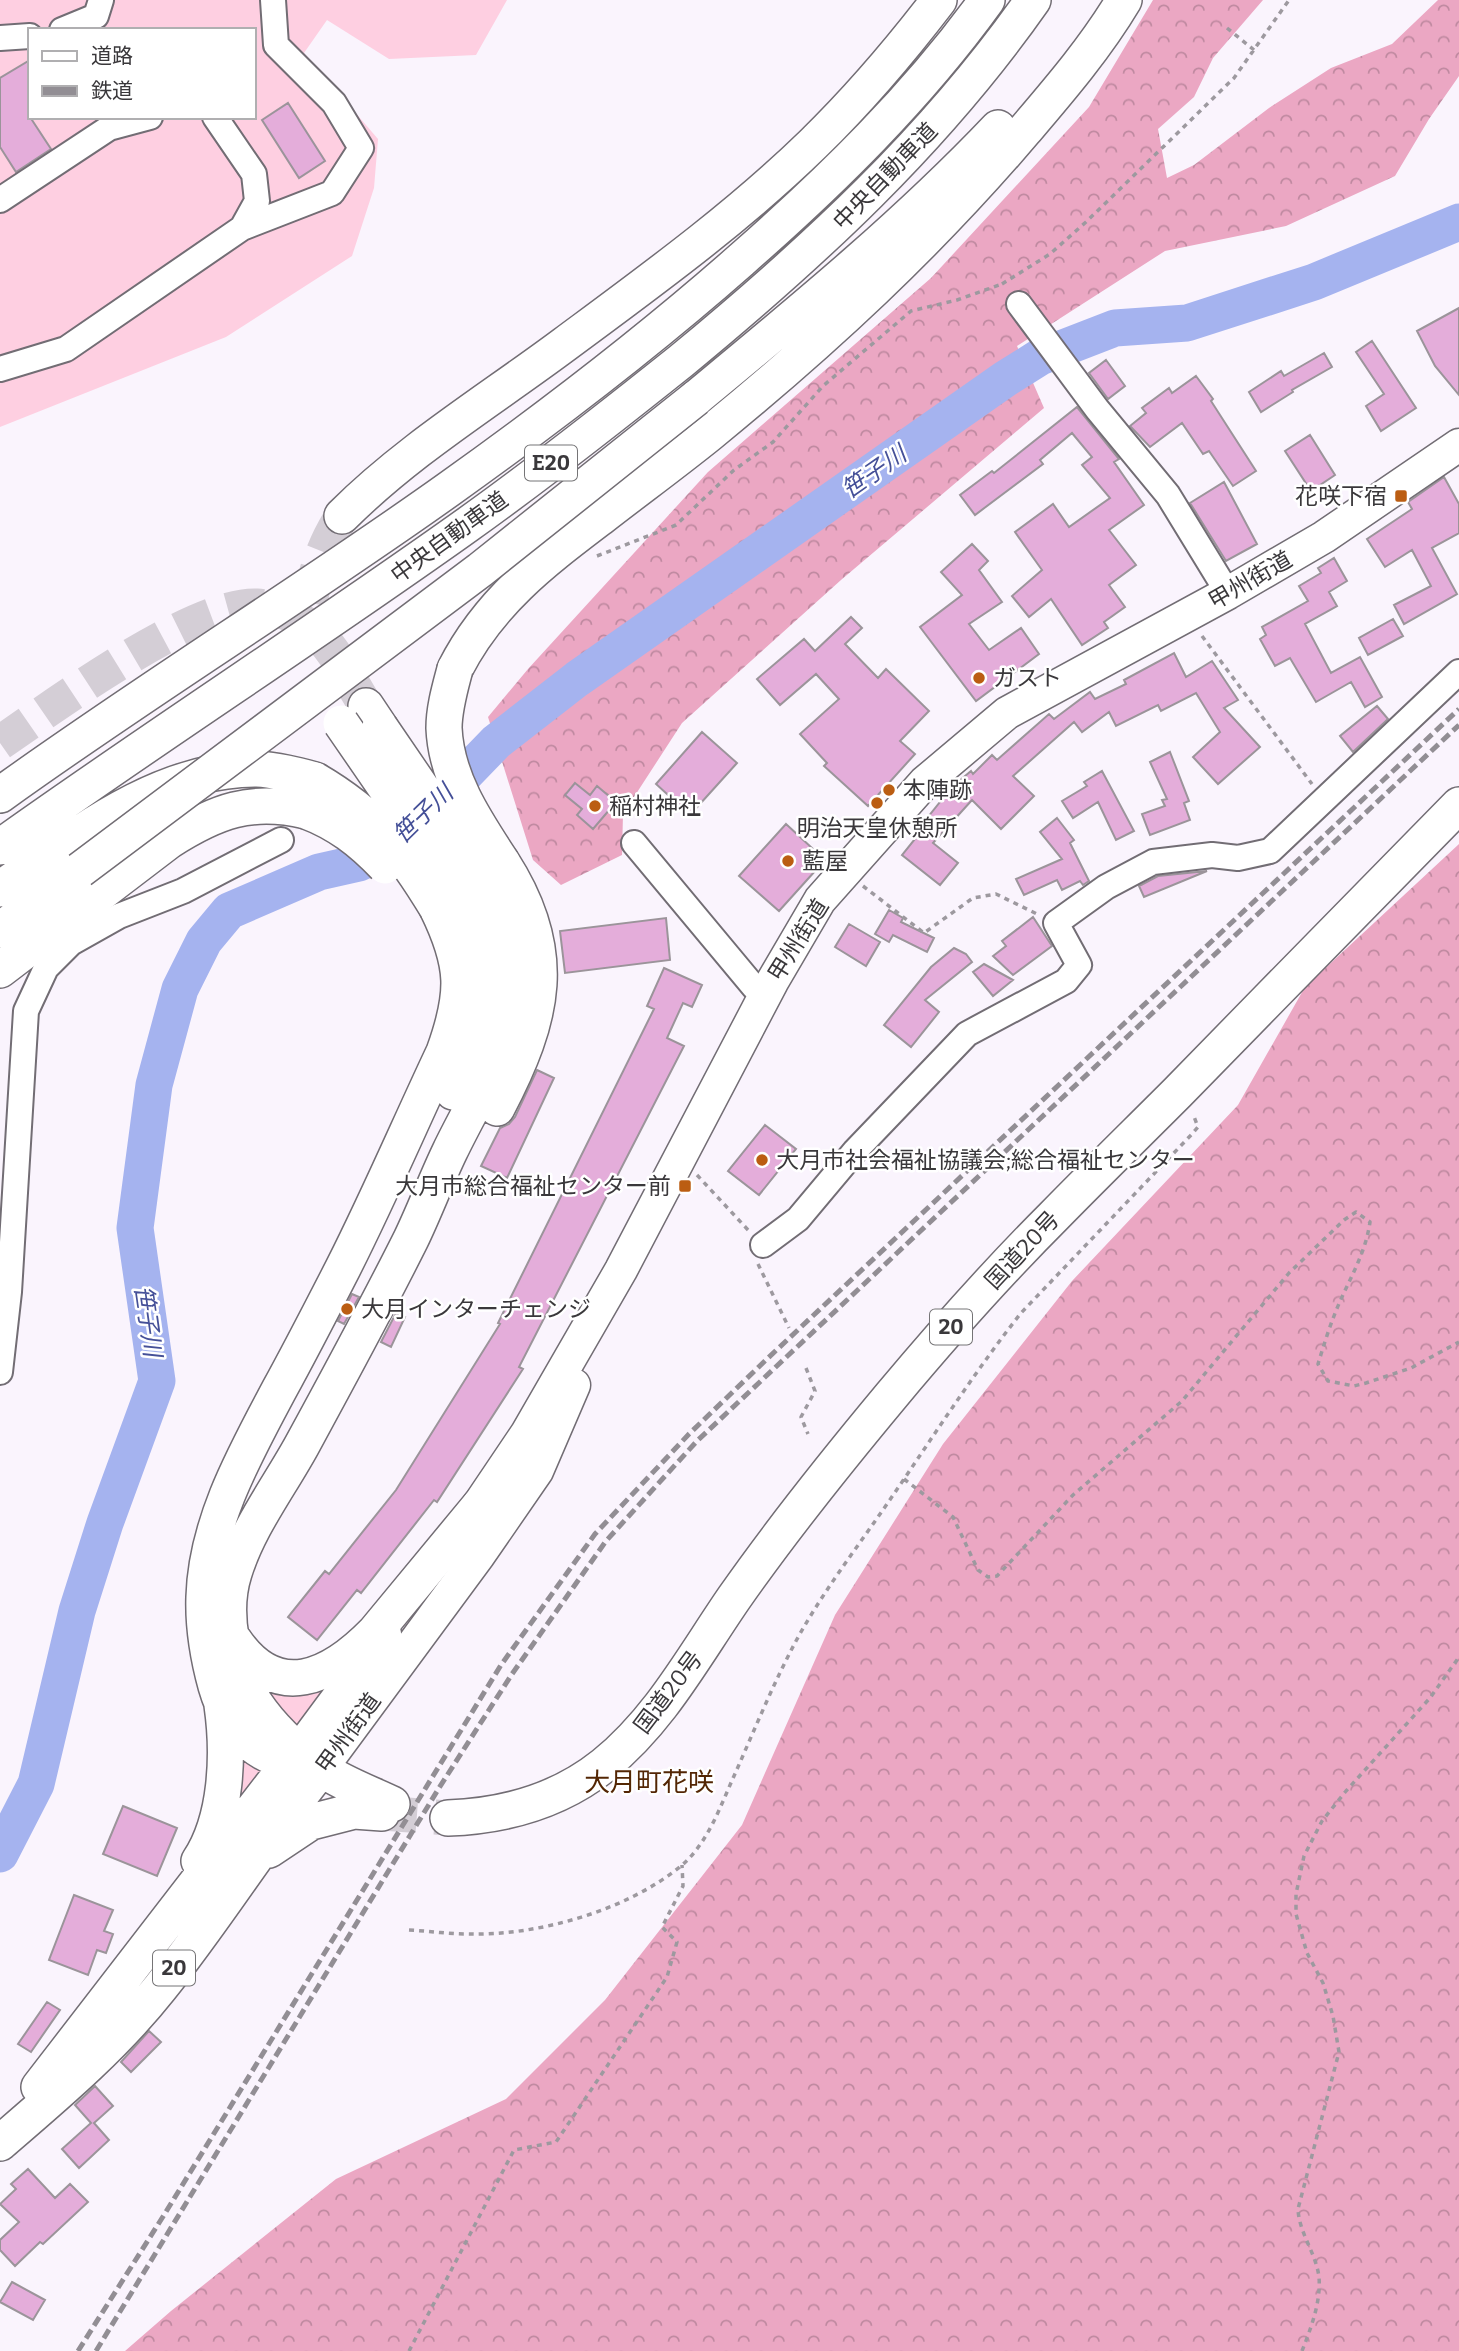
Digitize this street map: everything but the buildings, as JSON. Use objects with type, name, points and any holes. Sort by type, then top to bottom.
[{"type":"highway","points":[[342,516],[365,492],[566,344],[754,197],[863,92],[939,0]]},
{"type":"highway","name":"中央自動車道","points":[[0,795],[448,490],[638,348],[782,225],[849,161],[912,94],[987,0]]},
{"type":"highway","name":"中央自動車道","points":[[0,847],[470,523],[725,325],[801,260],[876,188],[944,116],[1003,43],[1033,0]]},
{"type":"highway","points":[[0,930],[480,570],[805,308],[980,148],[1042,82],[1112,0]]},
{"type":"highway","points":[[126,1977],[204,1854],[213,1831],[226,1759],[226,1733],[208,1653],[204,1596],[220,1515],[239,1467],[369,1217],[454,1025],[459,996],[459,966],[451,936],[461,891],[470,810],[458,787],[444,727],[447,698],[455,669],[469,641],[541,563],[677,460],[810,350],[878,287],[942,224],[1053,97],[1124,0]]},
{"type":"highway","points":[[355,716],[461,891]]},
{"type":"highway","points":[[0,889],[98,823],[142,798],[181,781],[229,771],[258,769],[286,773],[310,795]]},
{"type":"highway","points":[[0,970],[195,824],[222,812],[251,805],[281,805],[310,795],[341,796],[383,831],[404,856],[461,891],[516,883],[530,914],[537,941],[539,1002],[520,1065],[470,1159],[411,1238],[301,1448],[244,1545],[233,1576],[230,1634],[237,1662],[256,1704],[303,1761]]},
{"type":"highway","name":"国道20号","points":[[448,1818],[476,1817],[508,1811],[569,1790],[604,1765],[638,1733],[684,1675],[734,1598],[804,1503],[893,1394],[1050,1219],[1459,805]]},
{"type":"highway","points":[[230,1634],[243,1653],[257,1666],[273,1675],[291,1678],[331,1669],[359,1649],[375,1632],[480,1505]]},
{"type":"highway","points":[[221,1703],[243,1736],[259,1751],[303,1761],[387,1809],[354,1811],[311,1822],[277,1843],[246,1869]]},
{"type":"highway","name":"甲州街道","points":[[0,2143],[68,2084],[125,2029],[161,1987],[289,1810],[303,1761]]},
{"type":"highway","name":"甲州街道","points":[[0,2132],[45,2081],[126,1977],[303,1761]]},
{"type":"main road","name":"甲州街道","points":[[303,1761],[527,1433],[621,1270],[765,995],[820,900],[925,782],[1007,713],[1228,593],[1324,537],[1459,445]]},
{"type":"main road","name":"甲州街道","points":[[303,1761],[479,1555],[537,1471],[621,1270]]},
{"type":"street","points":[[65,28],[116,0]]},
{"type":"street","points":[[0,369],[66,349],[242,228],[332,193],[361,148],[334,103],[276,45],[273,0]]},
{"type":"street","points":[[0,38],[28,36]]},
{"type":"street","points":[[0,200],[105,123],[135,119]]},
{"type":"street","points":[[216,119],[254,174],[257,201],[242,228]]},
{"type":"street","points":[[1019,304],[1097,409],[1168,495],[1228,593]]},
{"type":"street","points":[[763,1245],[798,1219],[855,1152],[967,1034],[1066,981],[1079,965],[1056,923],[1106,887],[1153,862],[1212,855],[1238,858],[1270,851],[1459,672]]},
{"type":"street","points":[[0,1371],[9,1292],[26,1011],[46,968],[71,943],[119,916],[183,891],[281,839]]},
{"type":"street","points":[[634,843],[754,987],[765,995]]},
{"type":"street","points":[[0,1073],[22,1058]]},
{"type":"path","points":[[596,556],[676,525],[734,470],[773,442],[822,386],[911,311],[957,300],[1002,284],[1050,254],[1234,78],[1289,0]]},
{"type":"path","points":[[1227,28],[1254,50]]},
{"type":"path","points":[[1196,628],[1324,800]]},
{"type":"path","points":[[856,881],[923,933],[973,898],[996,894],[1056,923]]},
{"type":"path","points":[[409,1930],[468,1934],[542,1927],[586,1916],[625,1899],[682,1865],[707,1835],[797,1639],[995,1345],[1021,1313],[1198,1127],[1196,1119],[1177,1093]]},
{"type":"path","points":[[704,1184],[763,1245],[757,1266],[789,1328]]},
{"type":"path","points":[[904,1479],[953,1517],[978,1570],[988,1577],[997,1576],[1073,1495],[1182,1401],[1289,1273],[1344,1220],[1356,1212],[1370,1222],[1368,1239],[1356,1272],[1334,1314],[1318,1364],[1328,1381],[1354,1386],[1366,1383],[1411,1368],[1459,1342]]},
{"type":"path","points":[[806,1368],[815,1391],[801,1417],[808,1434]]},
{"type":"path","points":[[1303,2351],[1315,2316],[1319,2276],[1298,2209],[1339,2052],[1324,1983],[1307,1953],[1296,1914],[1296,1894],[1304,1856],[1322,1821],[1430,1698],[1459,1657]]},
{"type":"path","points":[[409,2351],[514,2150],[556,2142],[667,1977],[677,1941],[662,1927],[683,1886],[682,1865]]},
{"type":"shaded area","points":[[0,0],[507,0],[476,55],[389,59],[327,20],[304,53],[378,139],[374,188],[352,256],[226,337],[0,427]]},
{"type":"shaded area","points":[[252,1676],[327,1685],[292,1732]]},
{"type":"shaded area","points":[[238,1747],[266,1765],[229,1816]]},
{"type":"green space","points":[[1153,0],[1263,0],[1213,58],[1194,97],[1158,129],[1167,178],[1194,165],[1269,108],[1331,68],[1392,44],[1438,0],[1459,0],[1459,76],[1395,176],[1286,226],[1165,251],[1017,346],[1044,408],[841,580],[682,723],[623,814],[622,855],[561,885],[533,860],[488,717],[528,669],[708,472],[931,278],[1089,107]]},
{"type":"green space","points":[[1459,844],[1459,2351],[125,2351],[336,2179],[506,2099],[605,2000],[742,1825],[835,1615],[943,1444],[1072,1281],[1238,1105],[1305,987]]},
{"type":"waterway","name":"笹子川","points":[[0,1854],[36,1784],[77,1611],[105,1523],[157,1381],[135,1228],[154,1085],[180,989],[204,941],[229,911],[319,872],[359,863],[383,852],[409,832],[496,742],[577,679],[1040,357],[1115,328],[1187,323],[1314,282],[1459,222]]},
{"type":"tunnel","points":[[310,603],[321,557],[342,516]]},
{"type":"tunnel","points":[[0,743],[88,683],[162,638],[230,610],[257,606],[290,614],[316,633],[333,652],[366,706]]},
{"type":"tunnel","points":[[382,1813],[448,1818]]},
{"type":"railway","points":[[78,2351],[501,1665],[595,1534],[689,1434],[768,1358],[1459,709]]},
{"type":"railway","points":[[96,2351],[439,1788],[512,1674],[606,1541],[697,1441],[1459,725]]},
{"type":"place","name":"花咲下宿","points":[[1401,496]]},
{"type":"place","name":"ガスト","points":[[979,678]]},
{"type":"place","name":"本陣跡","points":[[889,790]]},
{"type":"place","name":"明治天皇休憩所","points":[[877,803]]},
{"type":"place","name":"稲村神社","points":[[595,806]]},
{"type":"place","name":"藍屋","points":[[788,861]]},
{"type":"place","name":"大月市社会福祉協議会;総合福祉センター","points":[[762,1160]]},
{"type":"place","name":"大月市総合福祉センター前","points":[[685,1186]]},
{"type":"place","name":"大月インターチェンジ","points":[[347,1309]]},
{"type":"district","name":"大月町花咲","points":[[649,1782]]}]
